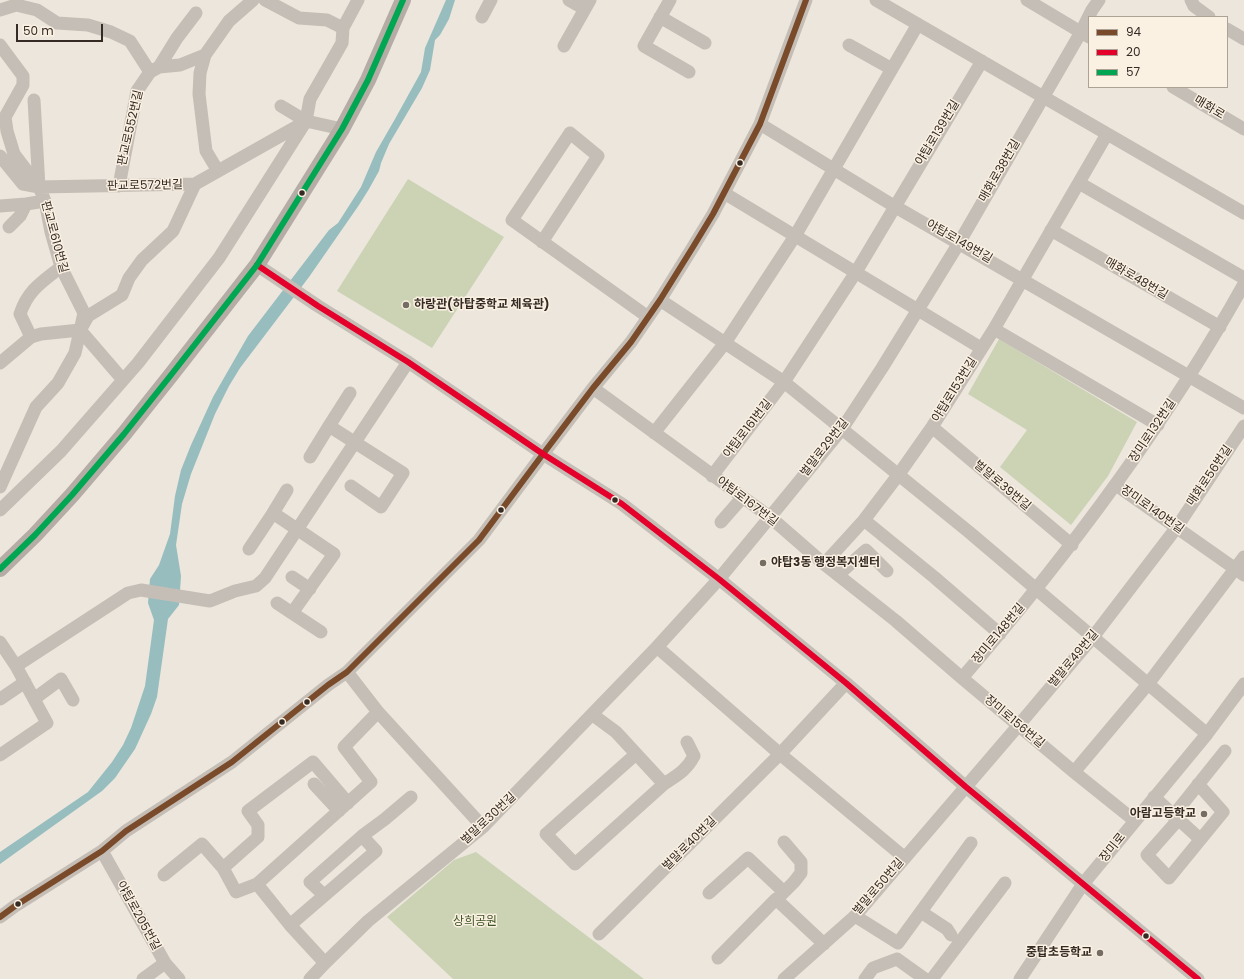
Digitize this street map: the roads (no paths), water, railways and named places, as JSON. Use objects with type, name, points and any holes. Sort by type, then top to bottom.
[{"type":"main road","points":[[0,569],[35,535],[72,495],[124,434],[257,265],[342,129],[368,80],[403,0]]},
{"type":"street","points":[[218,171],[206,151],[199,94],[200,73],[204,55],[229,21],[253,0]]},
{"type":"street","points":[[265,0],[299,18],[327,20],[343,28]]},
{"type":"street","points":[[0,510],[60,451],[138,363],[219,258],[306,121],[310,99],[342,43],[343,28],[358,0]]},
{"type":"street","points":[[482,17],[491,0]]},
{"type":"street","points":[[564,46],[588,4],[569,0]]},
{"type":"street","points":[[670,0],[644,46],[689,72]]},
{"type":"street","points":[[0,917],[14,906],[102,851],[126,831],[232,762],[328,685],[347,672],[479,540],[593,388],[631,342],[660,300],[693,247],[724,194],[760,124],[806,0]]},
{"type":"street","points":[[876,0],[1244,213]]},
{"type":"street","points":[[1027,0],[1085,34]]},
{"type":"street","name":"매화로38번길","points":[[1090,16],[1092,10],[1099,0]]},
{"type":"street","points":[[1190,0],[1194,6],[1208,16]]},
{"type":"street","points":[[0,10],[16,5],[37,10],[57,23],[88,25],[111,32],[130,40],[154,70],[180,65],[204,55]]},
{"type":"street","name":"판교로552번길","points":[[119,186],[137,91],[196,13]]},
{"type":"street","points":[[660,17],[705,43]]},
{"type":"street","points":[[654,433],[725,343],[795,236],[918,24]]},
{"type":"street","name":"매화로38번길","points":[[919,310],[1043,97],[1085,34],[1088,24]]},
{"type":"street","points":[[1228,30],[1244,39]]},
{"type":"street","points":[[849,45],[892,69]]},
{"type":"street","points":[[0,46],[23,76],[23,85],[5,118],[7,131],[14,154],[40,187]]},
{"type":"street","name":"야탑로139번길","points":[[894,206],[982,61]]},
{"type":"street","name":"매화로","points":[[1175,88],[1242,124]]},
{"type":"street","points":[[34,100],[40,187]]},
{"type":"street","points":[[281,106],[306,121],[342,129]]},
{"type":"street","name":"판교로572번길","points":[[0,156],[23,184],[40,187],[195,184],[306,121]]},
{"type":"street","name":"야탑로149번길","points":[[760,124],[894,206],[1190,376]]},
{"type":"street","points":[[542,242],[598,156],[570,133],[512,220],[542,242],[648,317]]},
{"type":"street","points":[[981,348],[994,329],[1108,134]]},
{"type":"street","points":[[1079,183],[1244,278]]},
{"type":"street","name":"판교로610번길","points":[[80,330],[88,316],[122,295],[129,278],[142,260],[173,231],[195,184]]},
{"type":"street","name":"판교로610번길","points":[[0,487],[36,407],[58,382],[75,353],[84,313],[61,268],[51,232],[45,201],[40,187]]},
{"type":"street","name":"야탑로153번길","points":[[724,194],[981,348],[932,427],[899,474]]},
{"type":"street","points":[[0,206],[45,201]]},
{"type":"street","points":[[9,227],[20,216],[26,204]]},
{"type":"street","points":[[784,382],[856,272],[894,206]]},
{"type":"street","name":"매화로48번길","points":[[1051,230],[1220,327]]},
{"type":"street","points":[[257,265],[318,306],[408,362],[543,454],[622,504],[719,579],[846,683],[966,787],[1198,979]]},
{"type":"street","points":[[31,337],[20,314],[24,302],[36,287],[61,268]]},
{"type":"street","name":"장미로132번길","points":[[1116,485],[1190,376],[1244,284]]},
{"type":"street","points":[[660,300],[784,382],[842,428],[1037,589],[1207,734]]},
{"type":"street","name":"벌말로29번길","points":[[719,579],[842,428],[919,310]]},
{"type":"street","points":[[994,329],[1158,425]]},
{"type":"street","points":[[0,362],[31,337],[41,334],[80,330],[123,380]]},
{"type":"street","points":[[16,666],[128,593],[141,590],[187,596],[210,601],[235,591],[256,586],[265,578],[408,362]]},
{"type":"street","points":[[1190,376],[1244,408]]},
{"type":"street","name":"야탑로161번길","points":[[712,476],[784,382]]},
{"type":"street","name":"야탑로167번길","points":[[593,388],[770,517],[824,564],[896,621]]},
{"type":"street","points":[[310,457],[350,394]]},
{"type":"street","points":[[329,426],[403,473],[381,507],[351,486]]},
{"type":"street","name":"매화로56번길","points":[[1176,527],[1244,426]]},
{"type":"street","name":"벌말로39번길","points":[[932,427],[1072,545]]},
{"type":"street","points":[[824,564],[864,520],[899,474]]},
{"type":"street","name":"장미로140번길","points":[[1037,589],[1072,545],[1116,485],[1240,572]]},
{"type":"street","points":[[249,549],[287,490]]},
{"type":"street","points":[[721,522],[742,498]]},
{"type":"street","points":[[273,513],[298,528],[334,554],[292,613]]},
{"type":"street","points":[[864,520],[934,577],[1000,634]]},
{"type":"street","name":"벌말로49번길","points":[[966,787],[1093,637],[1176,527]]},
{"type":"street","points":[[838,575],[866,550],[887,571]]},
{"type":"street","points":[[1074,772],[1240,572],[1244,557]]},
{"type":"street","points":[[292,577],[310,589]]},
{"type":"street","name":"벌말로30번길","points":[[310,979],[325,962],[368,921],[483,827],[593,715],[719,579]]},
{"type":"street","name":"장미로148번길","points":[[962,678],[1037,589]]},
{"type":"street","points":[[277,603],[321,632]]},
{"type":"street","name":"장미로156번길","points":[[896,621],[1018,726],[1135,821]]},
{"type":"street","points":[[0,642],[16,666],[47,723],[0,755]]},
{"type":"street","points":[[657,647],[780,754],[905,858]]},
{"type":"street","points":[[347,672],[378,712],[483,827]]},
{"type":"street","points":[[34,699],[61,679],[73,700]]},
{"type":"street","points":[[0,699],[25,682]]},
{"type":"street","name":"벌말로40번길","points":[[599,934],[780,754],[846,683]]},
{"type":"street","name":"장미로","points":[[1020,979],[1083,884],[1207,734],[1244,684]]},
{"type":"street","points":[[164,875],[202,844],[223,868],[236,892],[257,884],[371,782],[344,748],[378,712]]},
{"type":"street","points":[[593,715],[616,732],[664,784]]},
{"type":"street","points":[[636,754],[546,834],[575,864],[664,784],[680,774],[689,766],[694,756],[687,742]]},
{"type":"street","points":[[1198,784],[1223,812],[1169,878],[1147,855],[1198,784],[1225,750]]},
{"type":"street","points":[[223,868],[258,837],[258,825],[248,811],[313,762],[343,807]]},
{"type":"street","points":[[314,784],[343,807]]},
{"type":"street","name":"벌말로50번길","points":[[784,979],[855,916],[966,787]]},
{"type":"street","points":[[324,896],[310,882],[362,836],[411,797]]},
{"type":"street","points":[[1154,798],[1200,839]]},
{"type":"street","points":[[290,925],[376,851],[362,836]]},
{"type":"street","points":[[718,958],[801,873],[801,862],[784,842]]},
{"type":"street","points":[[897,959],[898,943],[971,843]]},
{"type":"street","name":"야탑로205번길","points":[[102,851],[165,963],[180,979]]},
{"type":"street","points":[[709,893],[748,858],[824,944]]},
{"type":"street","points":[[932,979],[1005,883]]},
{"type":"street","points":[[257,884],[290,925],[325,962]]},
{"type":"street","points":[[921,912],[947,929],[951,935]]},
{"type":"street","points":[[855,916],[898,943]]},
{"type":"street","points":[[865,979],[873,968],[897,959]]},
{"type":"street","points":[[897,959],[925,979]]},
{"type":"street","points":[[143,979],[165,963]]},
{"type":"water","points":[[446,0],[455,0],[449,19],[440,35],[435,40],[430,70],[422,88],[389,144],[379,171],[369,189],[309,277],[240,368],[215,414],[191,474],[182,504],[176,545],[181,576],[179,605],[168,619],[157,697],[135,749],[115,778],[102,791],[0,864],[0,852],[88,792],[112,762],[123,745],[131,728],[145,686],[154,620],[148,603],[150,579],[159,565],[170,534],[175,496],[181,470],[191,445],[213,397],[248,336],[329,230],[338,223],[361,187],[376,152],[421,72],[425,48]]},
{"type":"place","name":"하랑관(하탑중학교 체육관)","points":[[406,305]]},
{"type":"place","name":"야탑3동 행정복지센터","points":[[763,563]]},
{"type":"place","name":"아람고등학교","points":[[1204,814]]},
{"type":"place","name":"중탑초등학교","points":[[1100,953]]},
{"type":"park label","name":"상희공원","points":[[475,922]]}]
